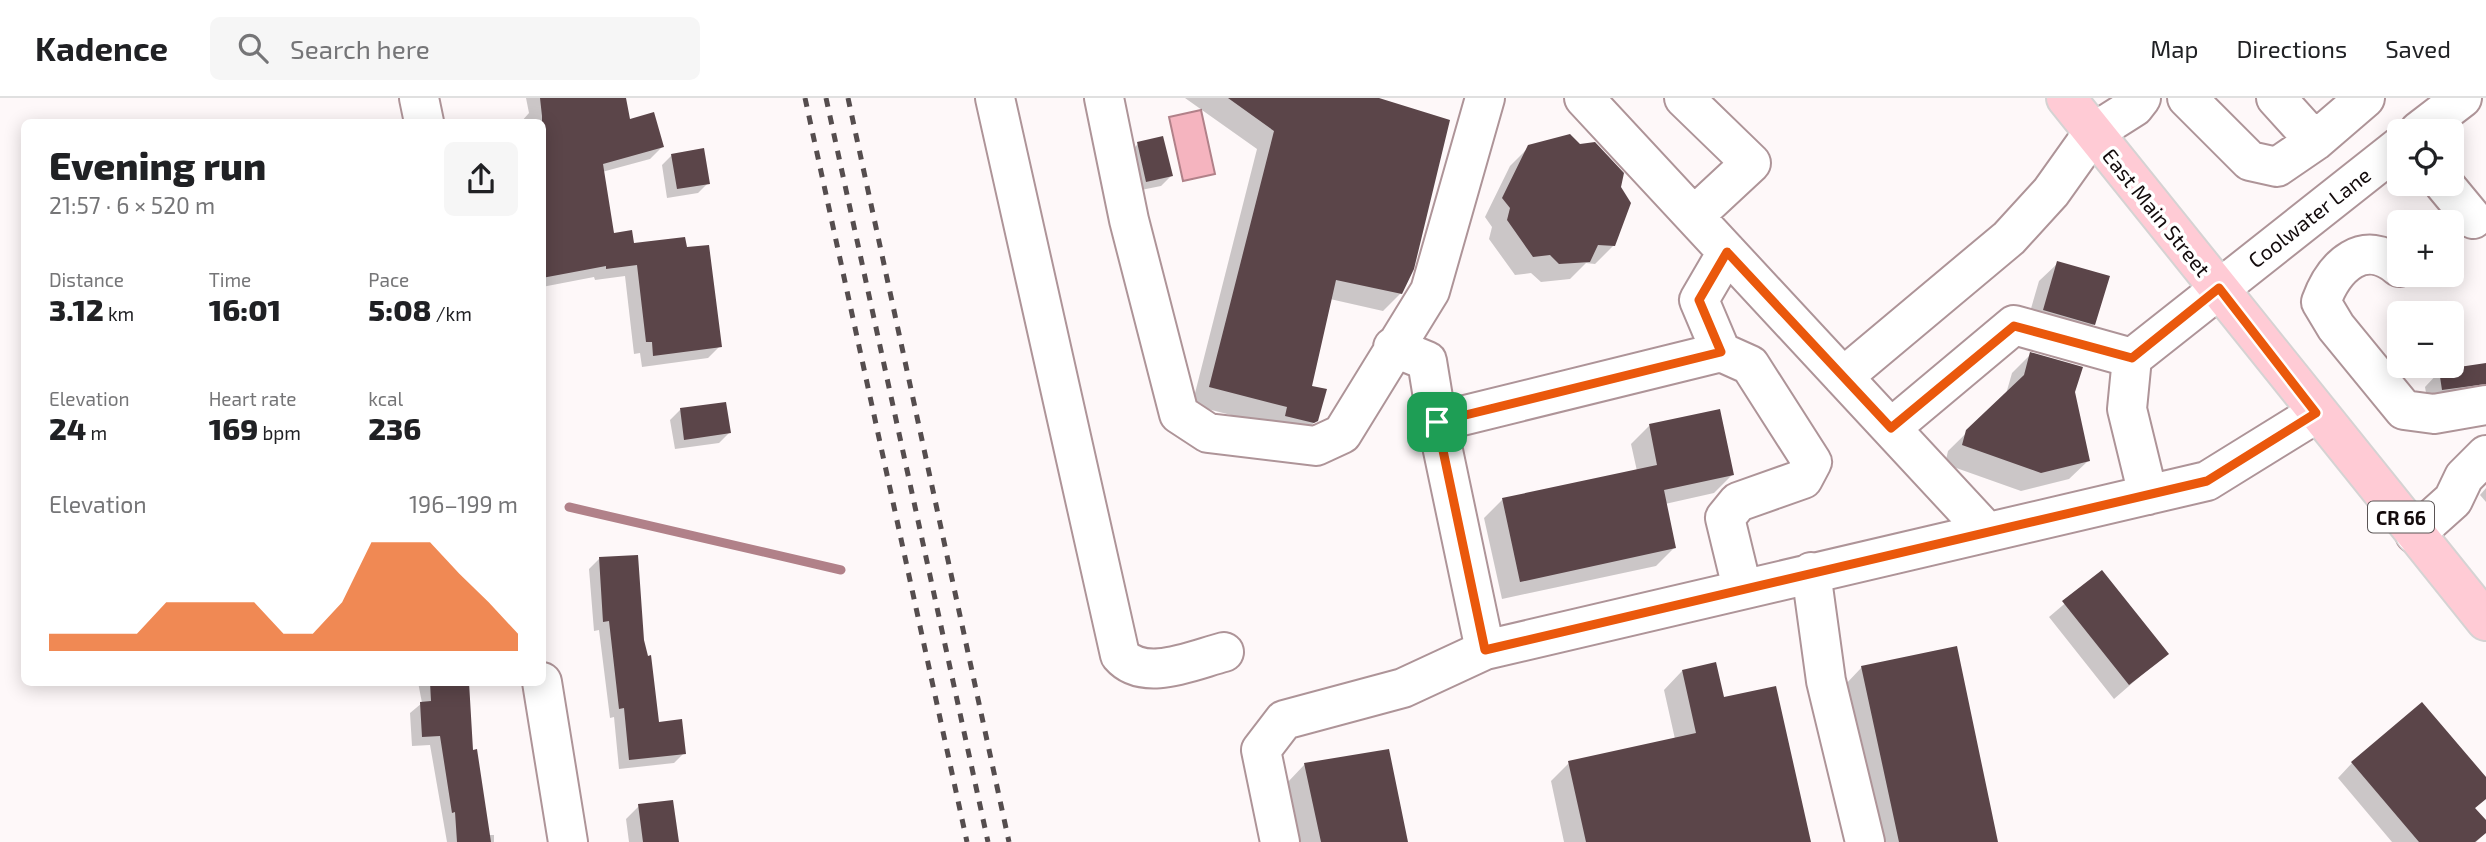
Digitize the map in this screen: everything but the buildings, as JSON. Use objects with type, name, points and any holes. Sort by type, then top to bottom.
[{"type":"main road","name":"East Main Street","points":[[2083,109],[2316,413],[2415,534],[2480,602]]},
{"type":"street","points":[[419,98],[423,119]]},
{"type":"street","points":[[995,98],[1119,655],[1128,666],[1155,670],[1224,653]]},
{"type":"street","points":[[1104,98],[1129,220],[1179,414],[1208,433],[1316,446],[1342,434],[1430,290],[1485,98]]},
{"type":"street","points":[[1584,98],[1987,531]]},
{"type":"street","points":[[1684,98],[1751,163],[1694,216]]},
{"type":"street","points":[[1843,377],[2009,238],[2051,192],[2083,109],[2134,107],[2141,98]]},
{"type":"street","points":[[2188,98],[2250,161],[2277,167],[2315,141],[2365,98]]},
{"type":"street","points":[[2276,98],[2315,141]]},
{"type":"street","points":[[2435,119],[2462,98]]},
{"type":"street","name":"Coolwater Lane","points":[[2132,358],[2387,156]]},
{"type":"street","points":[[2454,196],[2473,219]]},
{"type":"street","points":[[1721,352],[1699,300],[1727,252]]},
{"type":"street","points":[[2387,257],[2370,253],[2344,264],[2327,285],[2321,302],[2336,327],[2404,411],[2434,414],[2486,405]]},
{"type":"street","points":[[2387,273],[2371,271],[2353,283],[2345,302],[2434,414]]},
{"type":"street","points":[[1891,428],[2014,326],[2132,358],[2127,409],[2148,495]]},
{"type":"street","points":[[1393,347],[1427,360],[1437,422],[1485,650]]},
{"type":"street","points":[[1437,422],[1721,352],[1750,365],[1812,462],[1803,479],[1738,502],[1725,518],[1742,588]]},
{"type":"street","points":[[1280,842],[1261,750],[1284,720],[1403,688],[1485,650],[2207,481],[2316,413]]},
{"type":"street","points":[[2415,534],[2453,500],[2464,477],[2486,455]]},
{"type":"street","points":[[1811,572],[1826,681],[1865,842]]},
{"type":"street","points":[[543,686],[569,842]]},
{"type":"shaded area","points":[[1201,110],[1215,174],[1183,181],[1169,117]]},
{"type":"waterway","points":[[569,507],[841,570]]},
{"type":"railway","points":[[805,98],[967,842]]},
{"type":"railway","points":[[826,98],[988,842]]},
{"type":"railway","points":[[848,98],[1009,842]]},
{"type":"route","points":[[1727,252],[1891,428],[2014,326],[2132,358],[2219,288],[2316,413],[2207,481],[1485,650],[1437,422],[1721,352],[1699,300],[1727,252]]}]
